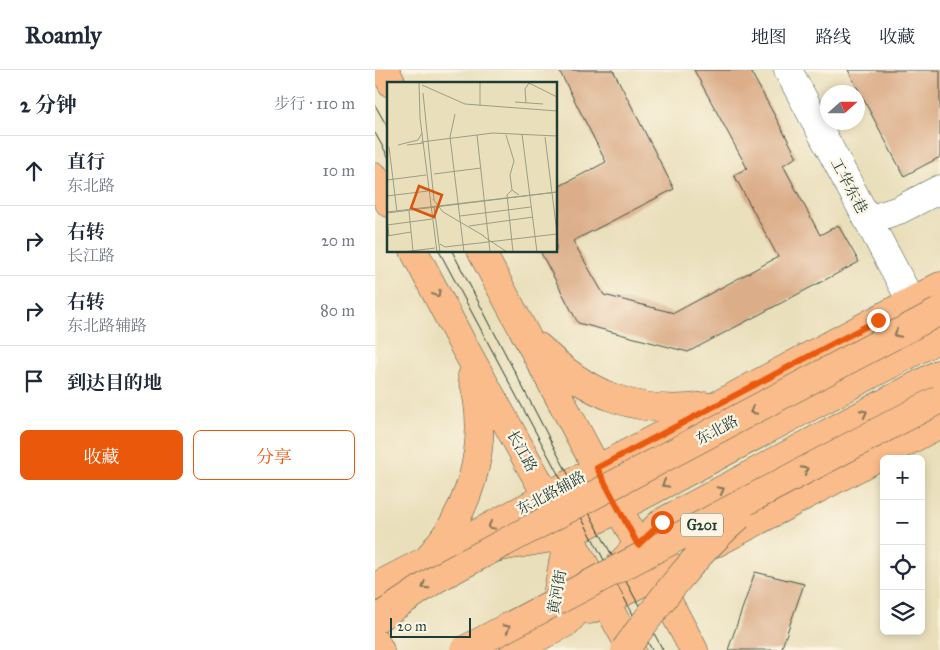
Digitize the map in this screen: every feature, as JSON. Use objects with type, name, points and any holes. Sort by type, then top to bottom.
[{"type":"main road","points":[[385,70],[391,82]]},
{"type":"main road","points":[[375,177],[387,199]]},
{"type":"main road","name":"长江路","points":[[415,252],[461,341],[602,595],[624,645]]},
{"type":"main road","points":[[482,252],[638,545],[660,573],[695,650]]},
{"type":"main road","name":"东北路辅路","points":[[427,560],[940,286]]},
{"type":"main road","name":"东北路","points":[[375,620],[437,579],[940,312]]},
{"type":"main road","points":[[523,330],[551,359],[579,380],[607,396],[641,406],[680,410],[719,404]]},
{"type":"main road","name":"东北路","points":[[375,587],[427,560],[568,535],[937,336]]},
{"type":"main road","points":[[427,560],[453,525],[469,490],[479,451],[480,419],[473,381],[461,341]]},
{"type":"main road","points":[[515,650],[554,635],[602,595],[638,545],[662,522],[940,373]]},
{"type":"main road","name":"G201","points":[[464,650],[940,399]]},
{"type":"main road","points":[[602,595],[631,588],[940,424]]},
{"type":"main road","points":[[624,645],[693,561],[727,526],[771,488]]},
{"type":"main road","points":[[660,573],[694,504]]},
{"type":"main road","name":"黄河街","points":[[554,635],[568,535]]},
{"type":"main road","points":[[624,645],[631,588]]},
{"type":"main road","points":[[375,641],[380,650]]},
{"type":"street","name":"工华东巷","points":[[788,70],[911,302]]},
{"type":"street","points":[[867,220],[899,210],[940,189]]},
{"type":"building","points":[[559,70],[613,70],[674,189],[573,241],[604,295],[674,313],[778,257],[734,175],[747,168],[694,70],[750,70],[797,157],[783,165],[820,235],[838,225],[859,262],[688,352],[578,323],[541,252],[557,252],[557,187],[606,162]]},
{"type":"building","points":[[848,70],[940,70],[940,157],[904,176],[865,102],[865,85],[856,85]]},
{"type":"building","points":[[755,572],[804,584],[781,650],[728,650]]},
{"type":"tram line","points":[[375,105],[387,126]]},
{"type":"tram line","points":[[375,133],[387,154]]},
{"type":"tram line","points":[[440,252],[652,650]]},
{"type":"tram line","points":[[453,252],[560,459],[663,650]]},
{"type":"route","points":[[662,522],[638,545],[597,468],[878,320]]}]
